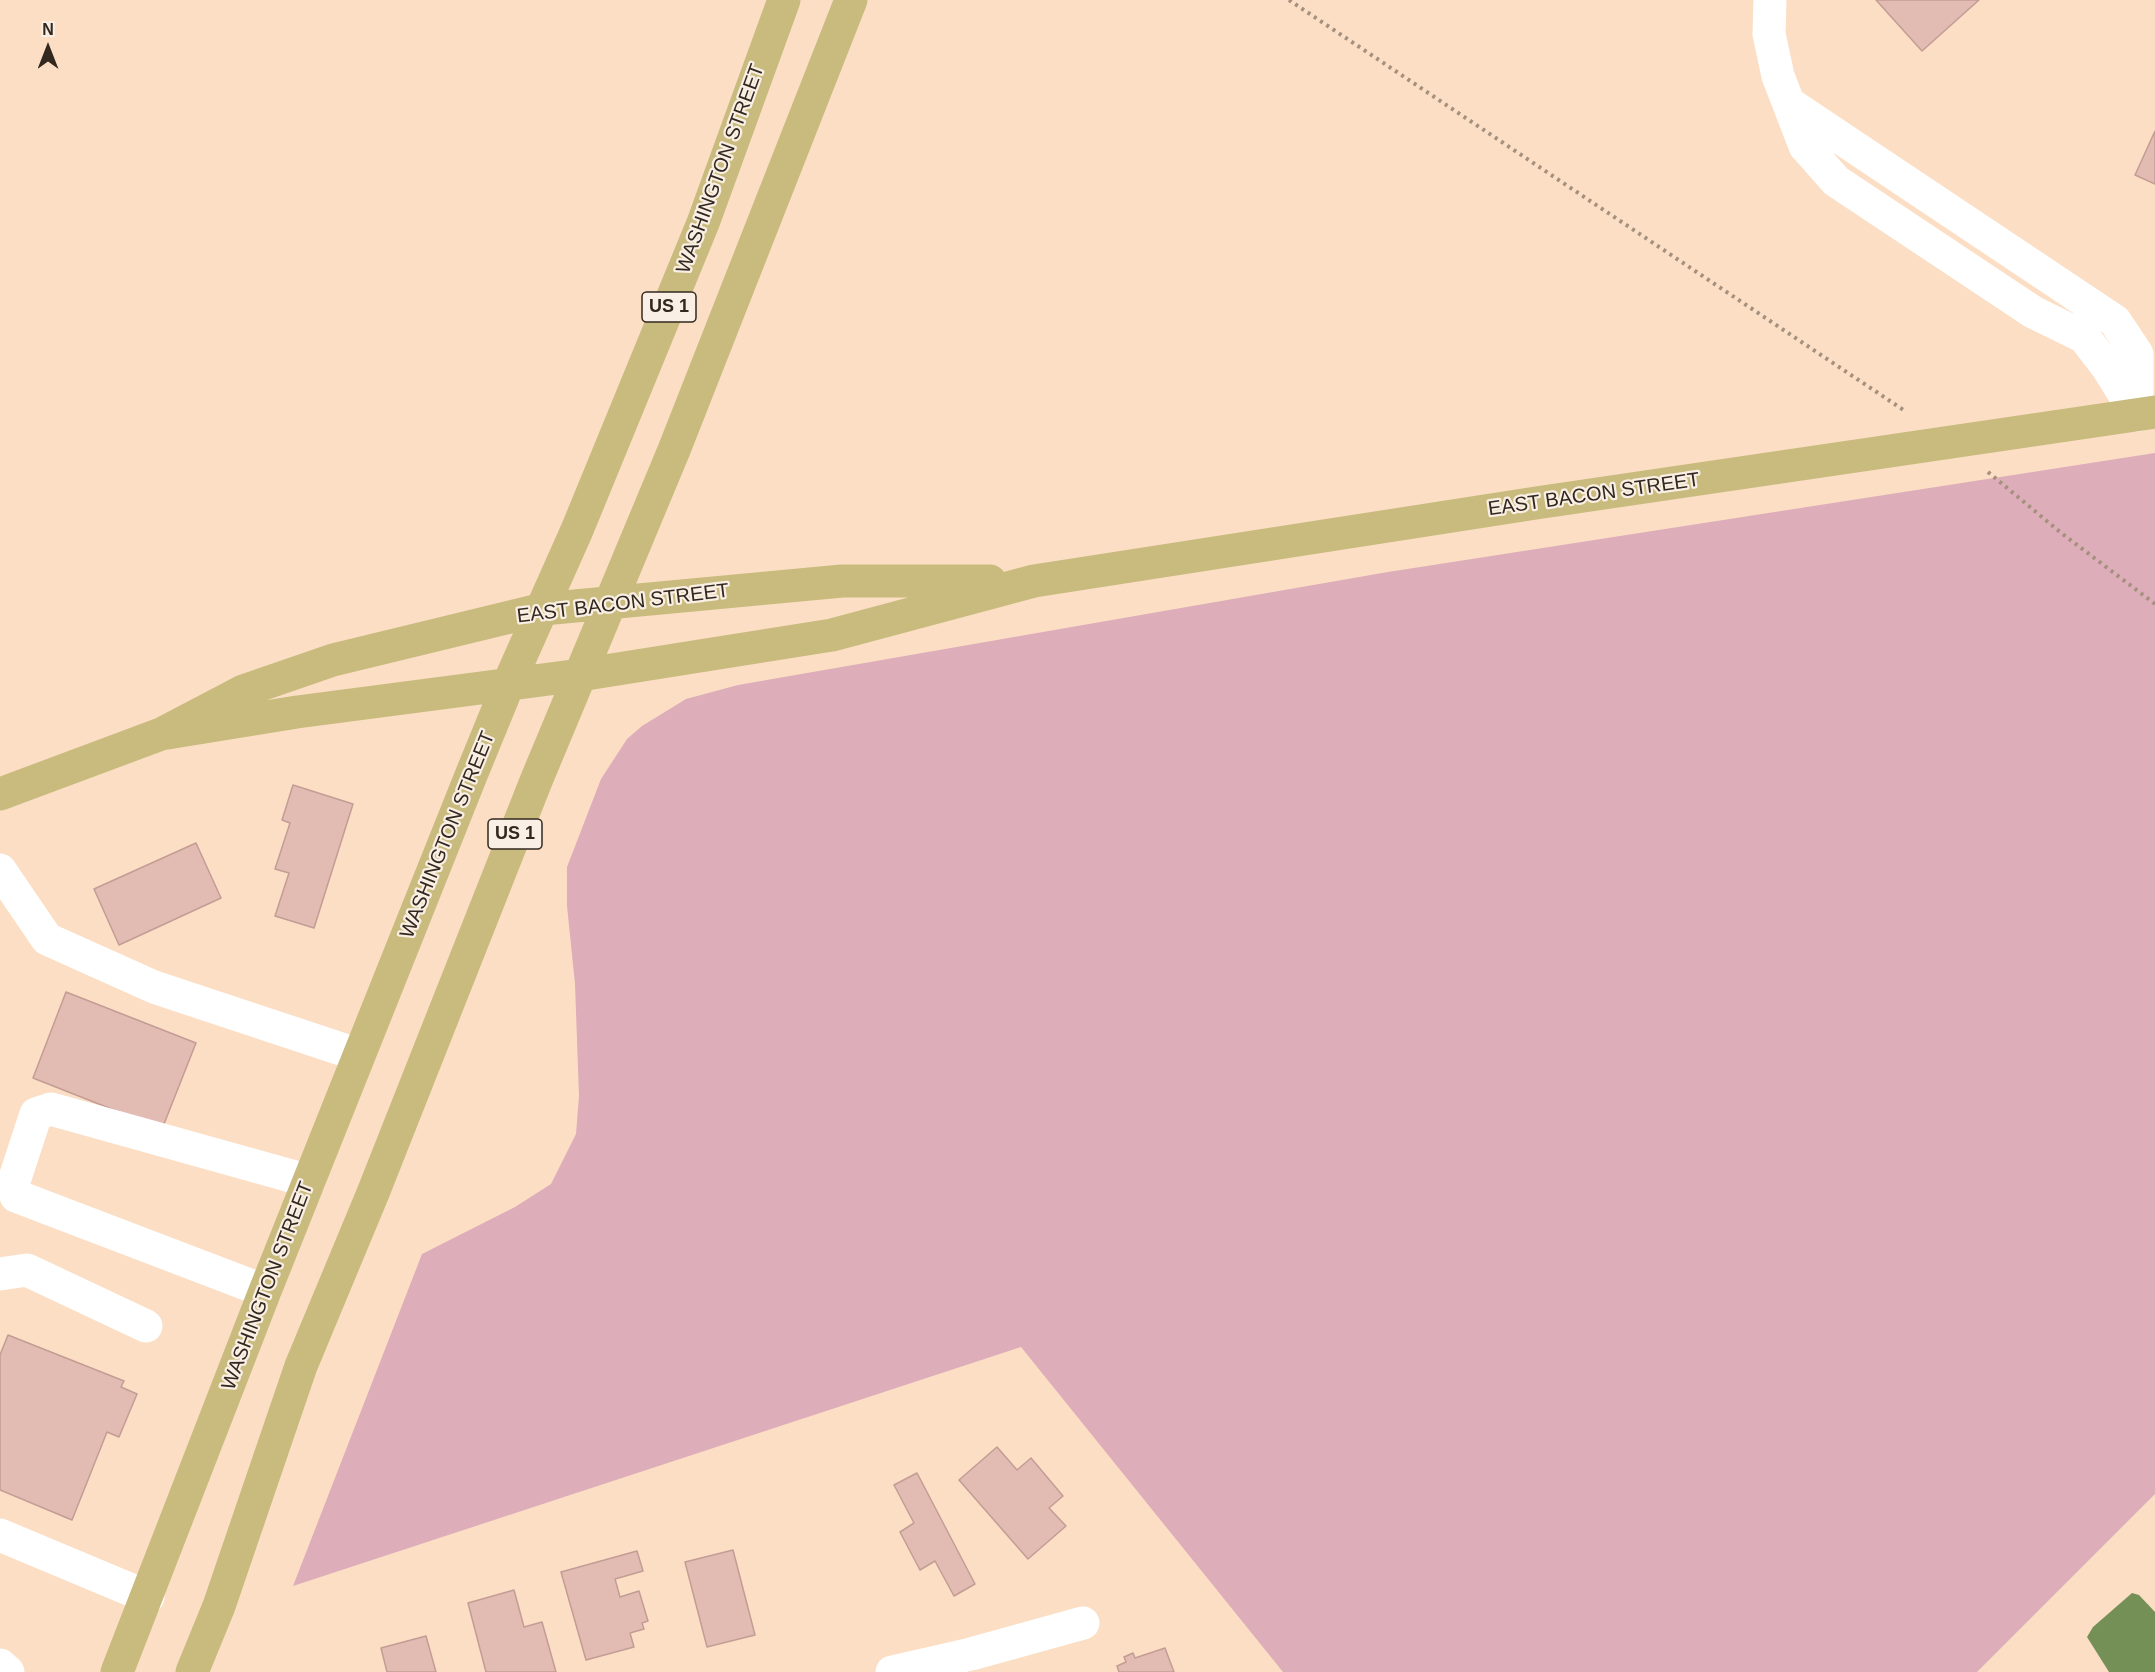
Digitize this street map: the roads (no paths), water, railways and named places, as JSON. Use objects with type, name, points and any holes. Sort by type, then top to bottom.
[{"type":"main road","name":"WASHINGTON STREET","points":[[117,1672],[309,1181],[508,685],[543,609],[703,223],[784,0]]},
{"type":"main road","name":"US 1","points":[[192,1672],[219,1606],[301,1366],[373,1193],[580,675],[674,450],[851,0]]},
{"type":"main road","name":"EAST BACON STREET","points":[[160,734],[297,712],[580,675],[832,635],[1034,580],[2146,413]]},
{"type":"main road","name":"EAST BACON STREET","points":[[0,794],[160,734],[243,691],[333,660],[543,609],[842,580],[1034,580]]},
{"type":"street","points":[[1770,0],[1769,34],[1778,76],[1806,146],[1836,181],[2033,312],[2084,337],[2146,413]]},
{"type":"street","points":[[0,870],[47,939],[154,987],[359,1055]]},
{"type":"street","points":[[266,1291],[16,1196],[13,1184],[36,1114],[51,1109],[309,1181]]},
{"type":"street","points":[[0,1274],[27,1270],[146,1326]]},
{"type":"street","points":[[0,1535],[148,1597]]},
{"type":"street","points":[[892,1672],[971,1654],[1083,1623]]},
{"type":"street","points":[[0,1665],[8,1672]]}]
